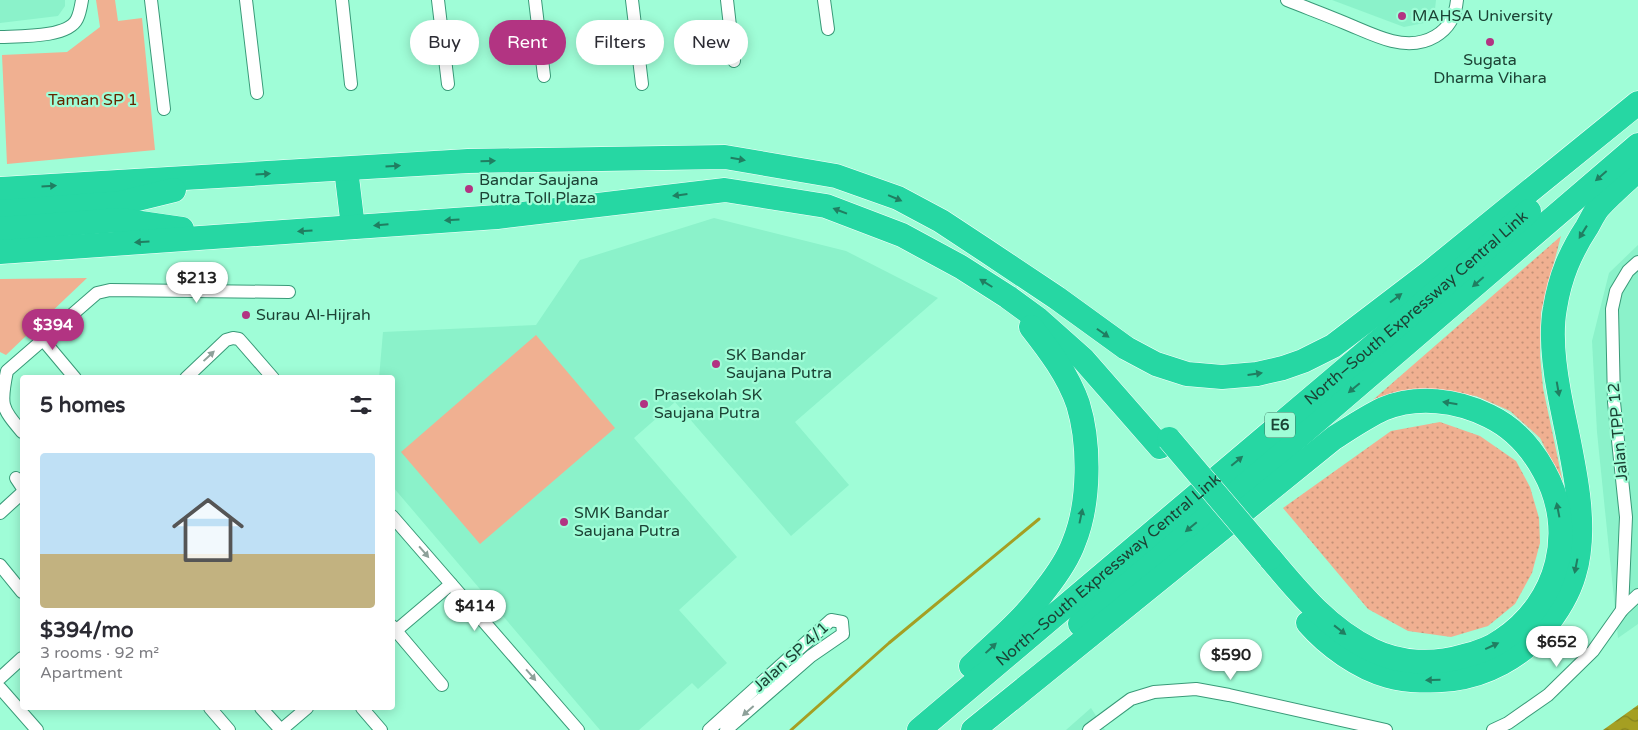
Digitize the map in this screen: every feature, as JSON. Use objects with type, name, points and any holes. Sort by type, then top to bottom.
[{"type":"highway","points":[[0,189],[468,162],[725,157],[836,176],[898,198],[941,221],[1126,348],[1156,364],[1187,374],[1222,377],[1258,374],[1283,368],[1303,361],[1333,346],[1430,272],[1638,103]]},
{"type":"highway","name":"North–South Expressway Central Link","points":[[919,730],[1419,307],[1638,116]]},
{"type":"highway","name":"North–South Expressway Central Link","points":[[961,730],[1123,585],[1638,144]]},
{"type":"highway","points":[[346,169],[353,227]]},
{"type":"highway","points":[[1035,284],[1096,352],[1164,443],[1264,562],[1311,626],[1333,646],[1360,665],[1387,676],[1428,681],[1465,678],[1492,668],[1514,656],[1534,640],[1552,619],[1566,596],[1575,574],[1580,545],[1580,516],[1556,373],[1553,341],[1555,310],[1562,277],[1574,246],[1598,209],[1638,170]]},
{"type":"highway","points":[[0,229],[120,212],[228,176]]},
{"type":"highway","points":[[0,252],[497,217],[725,190],[826,206],[902,235],[961,267],[1008,297],[1038,319],[1083,359],[1164,443]]},
{"type":"highway","points":[[0,212],[120,212],[231,236]]},
{"type":"highway","points":[[905,730],[1006,633],[1044,592],[1060,569],[1074,542],[1082,513],[1087,456],[1085,432],[1078,403],[1067,378],[1048,348],[1008,297]]},
{"type":"highway","points":[[973,730],[1334,438],[1385,409],[1401,404],[1424,401],[1450,402],[1475,409],[1497,420],[1522,438],[1538,459],[1550,481],[1558,506],[1561,526],[1560,548],[1556,568],[1548,588],[1536,607],[1519,627],[1502,641],[1478,652],[1453,660],[1414,662],[1393,658],[1373,651],[1349,637],[1325,619],[1297,590],[1264,562]]},
{"type":"street","points":[[0,37],[52,34],[69,28],[77,20],[82,0]]},
{"type":"street","points":[[151,0],[164,109]]},
{"type":"street","points":[[246,0],[257,93]]},
{"type":"street","points":[[342,0],[352,84]]},
{"type":"street","points":[[438,0],[448,84]]},
{"type":"street","points":[[535,0],[544,76]]},
{"type":"street","points":[[632,0],[642,84]]},
{"type":"street","points":[[727,0],[729,20]]},
{"type":"street","points":[[824,0],[828,29]]},
{"type":"street","points":[[1287,0],[1392,41],[1414,43],[1427,41],[1449,25],[1456,11],[1457,0]]},
{"type":"street","name":"Jalan TPP 12","points":[[1622,610],[1626,517],[1614,402],[1612,309],[1616,291],[1628,271],[1638,262]]},
{"type":"street","points":[[20,430],[2,408],[0,398],[6,371],[44,341],[98,293],[104,291],[289,292]]},
{"type":"street","points":[[189,375],[226,340],[233,338],[239,339],[270,375]]},
{"type":"street","points":[[44,341],[73,375]]},
{"type":"street","points":[[0,513],[20,495]]},
{"type":"street","points":[[395,519],[578,730]]},
{"type":"street","points":[[0,565],[20,590]]},
{"type":"street","points":[[395,629],[451,584]]},
{"type":"street","points":[[1493,730],[1508,723],[1548,695],[1593,651],[1622,610],[1638,595]]},
{"type":"street","name":"Jalan SP 4/1","points":[[709,730],[831,620],[842,622],[843,634],[811,656],[726,730]]},
{"type":"street","points":[[395,631],[442,684]]},
{"type":"street","points":[[1,675],[20,660]]},
{"type":"street","points":[[0,688],[37,730]]},
{"type":"street","points":[[1090,730],[1132,699],[1154,692],[1196,689],[1229,694],[1386,730]]},
{"type":"street","points":[[212,710],[229,730]]},
{"type":"street","points":[[263,710],[280,730],[305,710]]},
{"type":"street","points":[[364,710],[381,730]]},
{"type":"shaded area","points":[[0,0],[65,0],[65,6],[58,16],[0,23]]},
{"type":"shaded area","name":"MAHSA University","points":[[1332,0],[1436,0],[1435,9],[1424,23],[1404,27]]},
{"type":"shaded area","points":[[714,218],[846,251],[938,298],[795,422],[849,485],[791,536],[675,402],[634,438],[737,557],[679,610],[727,663],[698,689],[692,683],[639,730],[600,730],[395,489],[395,375],[379,375],[383,332],[536,325],[580,260]]},
{"type":"shaded area","points":[[1638,245],[1638,624],[1618,638],[1597,432],[1592,341],[1609,273]]},
{"type":"shaded area","points":[[1091,708],[1105,730],[1066,730]]},
{"type":"green space","name":"Taman SP 1","points":[[96,0],[115,0],[118,21],[142,18],[155,150],[7,164],[2,55],[67,52],[100,27]]},
{"type":"green space","points":[[1561,236],[1541,312],[1540,355],[1543,388],[1563,483],[1540,438],[1510,411],[1476,396],[1439,392],[1366,406]]},
{"type":"green space","points":[[87,278],[6,355],[0,352],[0,279]]},
{"type":"green space","points":[[536,335],[615,428],[480,544],[401,452]]},
{"type":"green space","points":[[1440,422],[1480,436],[1516,461],[1530,487],[1539,518],[1540,543],[1532,573],[1515,604],[1488,626],[1451,637],[1408,631],[1368,609],[1283,508],[1391,431]]},
{"type":"water","points":[[1638,705],[1638,730],[1603,730]]},
{"type":"waterway","points":[[791,730],[889,643],[1039,519]]},
{"type":"place","name":"MAHSA University","points":[[1402,16]]},
{"type":"place","name":"Sugata Dharma Vihara","points":[[1490,42]]},
{"type":"place","name":"Bandar Saujana Putra Toll Plaza","points":[[469,189]]},
{"type":"place","name":"Surau Al-Hijrah","points":[[246,315]]},
{"type":"place","name":"SK Bandar Saujana Putra","points":[[716,364]]},
{"type":"place","name":"Prasekolah SK Saujana Putra","points":[[644,404]]},
{"type":"place","name":"SMK Bandar Saujana Putra","points":[[564,522]]}]
